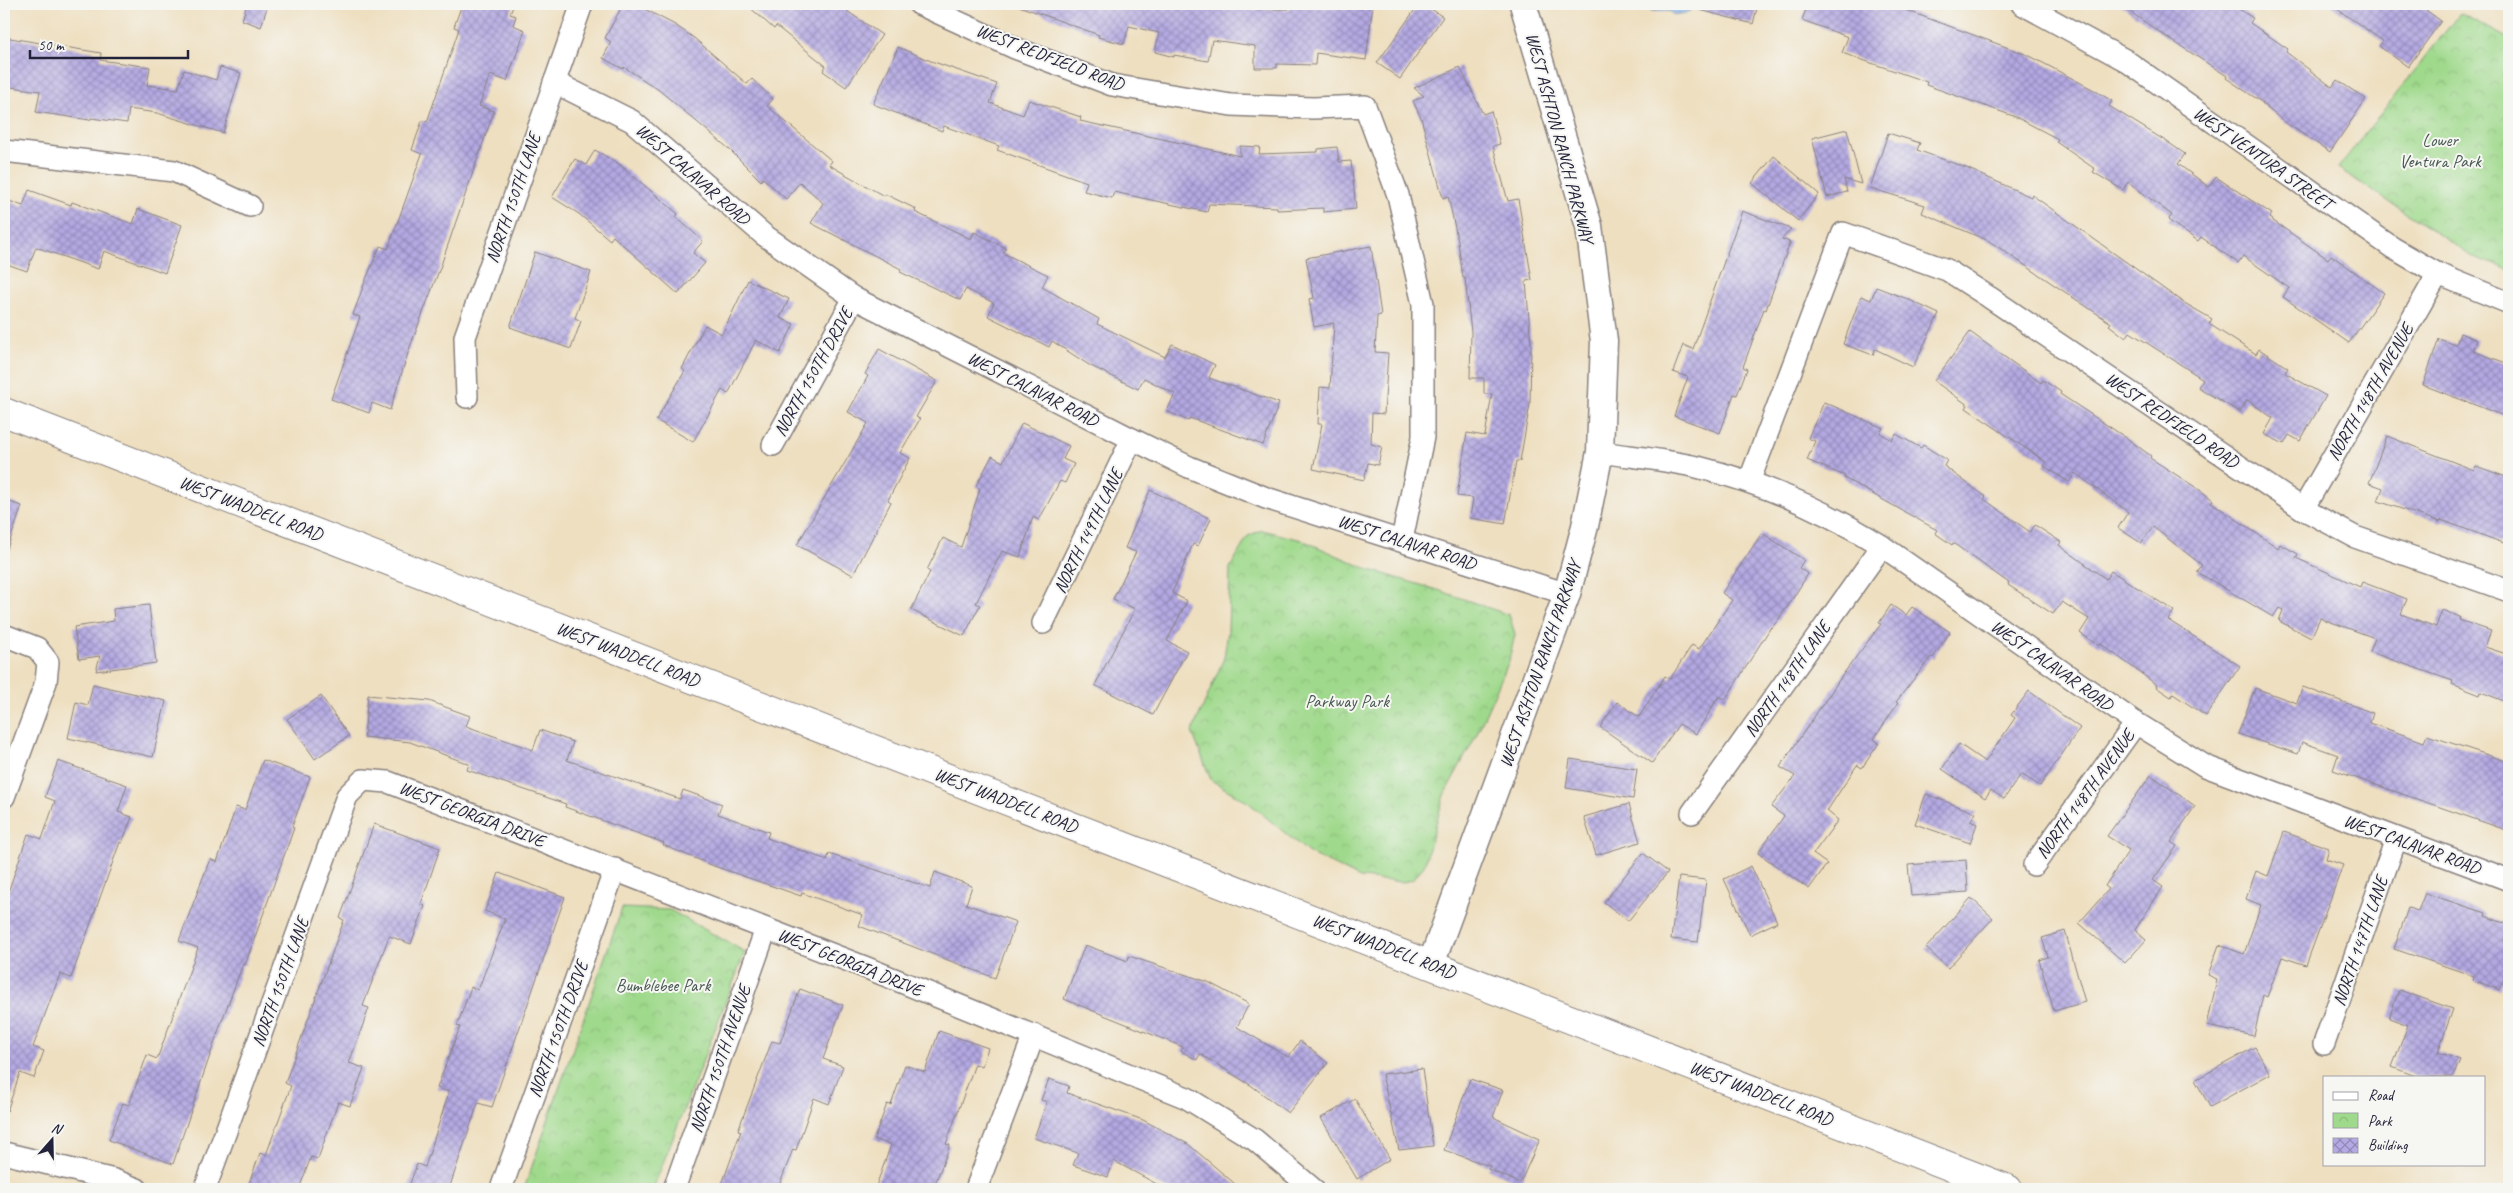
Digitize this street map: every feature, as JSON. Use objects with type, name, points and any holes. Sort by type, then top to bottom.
[{"type":"main road","name":"WEST WADDELL ROAD","points":[[4,412],[2008,1189]]},
{"type":"street","name":"NORTH 150TH LANE","points":[[467,397],[465,337],[582,4]]},
{"type":"street","name":"WEST REDFIELD ROAD","points":[[918,4],[1015,48],[1112,85],[1231,105],[1313,108],[1365,106],[1398,195],[1423,304],[1423,438],[1402,540]]},
{"type":"street","name":"WEST ASHTON RANCH PARKWAY","points":[[1431,964],[1567,594],[1585,526],[1600,452],[1604,341],[1588,226],[1523,4]]},
{"type":"street","name":"WEST VENTURA STREET","points":[[2022,4],[2125,60],[2323,201],[2393,248],[2438,274],[2509,303]]},
{"type":"street","name":"WEST CALAVAR ROAD","points":[[554,82],[632,121],[764,235],[854,298],[1132,440],[1189,467],[1266,498],[1567,594]]},
{"type":"street","points":[[4,151],[174,171],[250,206]]},
{"type":"street","name":"WEST REDFIELD ROAD","points":[[1748,482],[1843,233],[1947,270],[2303,510],[2355,537],[2509,591]]},
{"type":"street","name":"NORTH 148TH AVENUE","points":[[2303,510],[2438,274]]},
{"type":"street","name":"NORTH 150TH DRIVE","points":[[773,445],[854,298]]},
{"type":"street","name":"NORTH 149TH LANE","points":[[1044,623],[1132,440]]},
{"type":"street","name":"WEST CALAVAR ROAD","points":[[1600,452],[1699,467],[1748,482],[1851,527],[1882,546],[2136,723],[2205,766],[2509,880]]},
{"type":"street","name":"NORTH 148TH LANE","points":[[1692,812],[1882,546]]},
{"type":"street","points":[[4,635],[38,648],[48,662],[46,682],[4,797]]},
{"type":"street","name":"NORTH 148TH AVENUE","points":[[2034,865],[2136,723]]},
{"type":"street","name":"NORTH 150TH LANE","points":[[205,1189],[346,796],[363,780]]},
{"type":"street","name":"WEST GEORGIA DRIVE","points":[[363,780],[388,782],[615,869],[1188,1098],[1255,1140],[1314,1189]]},
{"type":"street","name":"NORTH 147TH LANE","points":[[2324,1044],[2396,839]]},
{"type":"street","name":"NORTH 150TH DRIVE","points":[[501,1189],[615,869]]},
{"type":"street","name":"NORTH 150TH AVENUE","points":[[674,1189],[766,929]]},
{"type":"street","points":[[976,1189],[1034,1036]]},
{"type":"street","points":[[4,1153],[114,1180],[137,1189]]},
{"type":"green space","name":"Lower Ventura Park","points":[[2460,13],[2509,39],[2509,270],[2471,256],[2338,168]]},
{"type":"green space","name":"Parkway Park","points":[[1262,530],[1302,540],[1370,570],[1438,590],[1509,615],[1515,634],[1509,661],[1476,736],[1444,795],[1424,866],[1412,880],[1402,882],[1360,878],[1309,853],[1249,803],[1211,780],[1192,732],[1224,658],[1228,631],[1230,568],[1248,536]]},
{"type":"green space","name":"Bumblebee Park","points":[[622,908],[670,910],[745,952],[653,1189],[524,1189]]},
{"type":"water","points":[[1649,4],[1703,4],[1685,13],[1672,15],[1670,11],[1650,11]]},
{"type":"building","points":[[247,4],[268,4],[261,27],[242,20]]},
{"type":"building","points":[[462,4],[514,4],[510,14],[516,16],[513,25],[525,30],[507,81],[490,75],[479,106],[494,111],[440,268],[410,347],[390,410],[372,403],[369,413],[331,399],[360,317],[353,315],[364,284],[380,246],[388,249],[422,154],[412,150],[422,121],[427,122],[445,70],[459,29],[454,27]]},
{"type":"building","points":[[623,4],[635,4],[675,25],[694,38],[747,84],[752,79],[773,99],[767,106],[832,161],[829,165],[884,196],[885,194],[916,209],[915,212],[971,239],[974,232],[1006,248],[1003,253],[1048,275],[1042,287],[1099,319],[1097,324],[1165,357],[1172,344],[1215,365],[1209,378],[1279,403],[1263,445],[1190,418],[1188,421],[1167,411],[1175,394],[1144,378],[1138,389],[1089,365],[1052,341],[1049,347],[988,316],[994,303],[966,289],[960,300],[900,272],[901,269],[811,223],[823,203],[800,182],[786,199],[763,178],[761,181],[728,148],[659,90],[624,67],[623,69],[603,58],[611,42],[605,38]]},
{"type":"building","points":[[746,4],[854,4],[847,11],[882,35],[846,87],[823,71],[826,66],[776,26],[774,29]]},
{"type":"building","points":[[1019,4],[1225,4],[1224,9],[1289,9],[1289,6],[1345,8],[1346,4],[1373,4],[1366,60],[1316,53],[1315,65],[1277,64],[1277,68],[1255,68],[1255,46],[1212,40],[1208,61],[1174,55],[1174,57],[1155,52],[1159,33],[1129,26],[1124,44],[1098,37],[1099,35],[1019,6]]},
{"type":"building","points":[[1419,4],[1424,4],[1443,17],[1400,79],[1377,63]]},
{"type":"building","points":[[1697,4],[1758,4],[1753,24],[1696,9]]},
{"type":"building","points":[[1808,4],[1889,4],[2028,55],[2112,101],[2109,106],[2185,154],[2178,164],[2209,187],[2216,177],[2272,214],[2269,218],[2328,259],[2331,255],[2384,293],[2349,343],[2283,297],[2289,288],[2243,256],[2238,263],[2201,237],[2198,241],[2168,220],[2172,215],[2128,182],[2123,190],[2093,172],[2095,169],[2056,142],[2058,139],[2016,117],[1926,85],[1927,82],[1842,53],[1848,37],[1802,20]]},
{"type":"building","points":[[2119,4],[2231,4],[2253,18],[2250,23],[2288,49],[2286,52],[2332,87],[2337,80],[2366,99],[2330,152],[2286,123],[2263,103],[2226,78],[2227,76]]},
{"type":"building","points":[[2330,4],[2431,4],[2426,10],[2441,21],[2408,67],[2379,46],[2383,41]]},
{"type":"building","points":[[4,37],[101,53],[100,60],[150,67],[147,85],[178,89],[184,70],[216,80],[220,67],[241,73],[223,133],[157,113],[129,109],[127,123],[36,112],[40,91],[4,86]]},
{"type":"building","points":[[898,47],[931,61],[997,84],[990,103],[1023,115],[1029,100],[1081,117],[1080,121],[1240,156],[1240,146],[1260,147],[1259,154],[1318,152],[1318,149],[1337,147],[1339,162],[1351,161],[1356,209],[1323,212],[1323,208],[1277,210],[1277,207],[1209,204],[1207,212],[1114,192],[1112,198],[1084,191],[1087,182],[997,150],[999,146],[944,126],[942,131],[873,104]]},
{"type":"building","points":[[1460,67],[1483,114],[1491,111],[1500,144],[1493,146],[1508,201],[1518,199],[1532,280],[1526,281],[1531,344],[1530,404],[1520,461],[1516,461],[1505,524],[1470,518],[1473,498],[1457,496],[1467,433],[1485,436],[1492,394],[1484,394],[1484,378],[1470,378],[1471,332],[1465,278],[1463,278],[1458,242],[1448,196],[1443,198],[1421,118],[1413,101],[1424,96],[1414,88]]},
{"type":"building","points":[[1847,129],[1861,184],[1844,179],[1847,192],[1827,197],[1812,138]]},
{"type":"building","points":[[1888,133],[1920,143],[1917,150],[1964,167],[2031,197],[2032,195],[2181,301],[2212,319],[2209,324],[2256,354],[2259,349],[2288,368],[2285,373],[2326,396],[2300,441],[2289,435],[2284,444],[2264,434],[2273,418],[2247,400],[2240,412],[2214,397],[2198,387],[2203,379],[2130,332],[2126,338],[2109,325],[2111,323],[1989,241],[1922,213],[1925,205],[1870,188]]},
{"type":"building","points":[[595,150],[619,164],[678,214],[676,217],[703,241],[693,253],[705,263],[678,294],[613,236],[610,240],[579,214],[552,197],[575,159],[586,165]]},
{"type":"building","points":[[1774,156],[1819,194],[1798,221],[1752,183]]},
{"type":"building","points":[[29,190],[71,205],[72,202],[133,224],[138,209],[182,225],[165,273],[104,251],[98,269],[36,247],[27,271],[4,263],[4,199],[23,206]]},
{"type":"building","points":[[1742,211],[1791,229],[1782,239],[1790,242],[1743,367],[1747,369],[1737,395],[1734,394],[1720,433],[1674,416],[1688,377],[1673,372],[1683,345],[1693,349]]},
{"type":"building","points":[[1371,246],[1381,315],[1377,316],[1375,352],[1388,353],[1384,414],[1372,413],[1371,444],[1382,447],[1378,465],[1368,463],[1364,480],[1313,469],[1322,424],[1318,424],[1320,387],[1330,388],[1334,323],[1314,327],[1309,299],[1314,298],[1306,258]]},
{"type":"building","points":[[535,252],[591,272],[575,318],[581,321],[571,349],[510,327]]},
{"type":"building","points":[[748,280],[789,299],[780,318],[794,324],[780,353],[756,340],[728,394],[722,390],[693,442],[656,420],[685,371],[682,369],[705,325],[722,334]]},
{"type":"building","points":[[1876,287],[1939,314],[1913,367],[1875,349],[1873,355],[1843,344],[1861,296],[1871,300]]},
{"type":"building","points":[[1970,332],[2041,383],[2043,380],[2061,392],[2060,394],[2128,439],[2151,456],[2150,458],[2200,490],[2213,500],[2211,502],[2278,548],[2280,544],[2298,554],[2296,558],[2360,587],[2362,582],[2407,599],[2401,614],[2436,627],[2442,610],[2460,617],[2459,620],[2491,631],[2485,647],[2509,655],[2509,703],[2481,692],[2480,695],[2452,684],[2453,681],[2370,652],[2375,638],[2320,618],[2311,638],[2279,621],[2283,610],[2279,608],[2273,617],[2197,572],[2202,565],[2153,527],[2141,543],[2118,528],[2128,512],[2075,473],[2069,482],[2044,466],[2046,462],[1966,408],[1968,405],[1934,381]]},
{"type":"building","points":[[2460,333],[2477,340],[2473,351],[2509,364],[2509,418],[2423,385],[2439,339],[2456,345]]},
{"type":"building","points":[[879,349],[937,381],[916,417],[920,419],[900,453],[910,458],[888,500],[891,502],[853,575],[797,545],[868,423],[848,412],[868,376],[865,374]]},
{"type":"building","points":[[1824,402],[1883,428],[1880,433],[1892,440],[1896,434],[1921,448],[1923,445],[1947,460],[1944,466],[1986,497],[1984,499],[2030,532],[2035,525],[2061,542],[2059,545],[2106,579],[2111,571],[2174,611],[2168,620],[2240,666],[2206,716],[2173,694],[2171,697],[2101,644],[2099,646],[2080,633],[2089,619],[2062,602],[2053,614],[2008,585],[2009,583],[1953,543],[1952,545],[1935,533],[1937,530],[1844,478],[1845,476],[1807,460],[1815,441],[1808,438]]},
{"type":"building","points":[[1022,423],[1069,446],[1063,459],[1074,464],[1065,483],[1060,481],[1039,520],[1033,517],[1020,557],[1002,551],[976,603],[980,605],[964,636],[911,610],[930,572],[927,570],[943,538],[961,547],[980,489],[976,486],[992,456],[1003,462]]},
{"type":"building","points":[[2387,436],[2474,470],[2476,466],[2509,478],[2509,545],[2441,520],[2440,522],[2378,501],[2383,488],[2369,483]]},
{"type":"building","points":[[1150,490],[1211,519],[1198,546],[1193,544],[1172,593],[1187,601],[1167,641],[1187,651],[1153,715],[1095,685],[1135,609],[1113,599],[1136,552],[1125,548]]},
{"type":"building","points":[[4,500],[22,506],[6,552],[4,552]]},
{"type":"building","points":[[1762,533],[1804,560],[1799,568],[1808,574],[1790,603],[1771,627],[1725,700],[1719,696],[1696,734],[1679,724],[1652,763],[1600,727],[1617,702],[1639,717],[1665,676],[1670,679],[1692,645],[1699,649],[1732,600],[1722,593]]},
{"type":"building","points":[[149,605],[156,663],[96,671],[100,656],[79,659],[74,627],[114,621],[113,609]]},
{"type":"building","points":[[1891,605],[1906,615],[1912,607],[1950,632],[1933,658],[1931,657],[1896,702],[1898,703],[1874,739],[1879,743],[1862,768],[1857,765],[1827,811],[1838,820],[1813,854],[1827,864],[1809,889],[1758,853],[1784,816],[1771,807],[1795,776],[1780,767],[1844,673],[1881,624],[1879,623]]},
{"type":"building","points":[[93,684],[166,701],[153,757],[68,738],[76,702],[88,705]]},
{"type":"building","points":[[2303,687],[2373,713],[2370,723],[2424,742],[2427,735],[2509,762],[2509,831],[2333,770],[2338,755],[2302,742],[2298,754],[2238,734],[2255,688],[2297,703]]},
{"type":"building","points":[[2029,691],[2080,728],[2040,786],[2021,774],[2004,799],[1991,790],[1985,798],[1942,769],[1959,744],[1985,762],[2015,718],[2011,715]]},
{"type":"building","points":[[368,695],[429,701],[470,716],[466,726],[533,750],[540,730],[573,742],[567,760],[680,799],[683,790],[722,804],[718,814],[769,832],[767,838],[827,860],[829,854],[930,888],[935,872],[972,886],[966,904],[1016,922],[995,978],[859,926],[863,915],[802,893],[801,896],[714,866],[663,845],[664,843],[565,807],[566,804],[467,770],[469,764],[410,742],[364,737]]},
{"type":"building","points":[[321,696],[349,736],[315,759],[287,719]]},
{"type":"building","points":[[1570,759],[1637,769],[1633,799],[1566,788]]},
{"type":"building","points":[[263,760],[310,777],[292,827],[294,828],[245,965],[243,964],[220,1026],[173,1164],[109,1140],[123,1103],[129,1105],[147,1055],[157,1059],[198,948],[179,941],[210,859],[217,862],[236,807],[245,810]]},
{"type":"building","points":[[58,761],[127,785],[118,812],[132,817],[122,843],[120,842],[71,978],[60,974],[33,1047],[44,1051],[34,1078],[20,1073],[7,1111],[4,1110],[4,904],[28,834],[42,839],[55,801],[45,797]]},
{"type":"building","points":[[2151,775],[2195,806],[2171,842],[2177,846],[2153,880],[2163,887],[2135,930],[2146,940],[2125,963],[2079,923],[2109,889],[2105,886],[2129,850],[2107,836]]},
{"type":"building","points":[[1926,794],[1976,813],[1970,821],[1977,824],[1970,843],[1915,824]]},
{"type":"building","points":[[1629,804],[1640,842],[1596,855],[1584,817]]},
{"type":"building","points":[[374,824],[440,848],[421,904],[425,906],[411,944],[389,936],[363,1006],[369,1008],[349,1063],[364,1068],[350,1106],[338,1102],[318,1159],[311,1157],[299,1189],[247,1189],[260,1153],[266,1155],[291,1086],[285,1083],[344,920],[340,918]]},
{"type":"building","points":[[2284,832],[2329,848],[2326,859],[2343,865],[2306,965],[2282,957],[2267,997],[2263,995],[2254,1036],[2207,1026],[2217,979],[2208,975],[2219,945],[2244,954],[2261,905],[2246,899],[2256,871],[2268,876]]},
{"type":"building","points":[[1643,853],[1668,872],[1628,921],[1604,902]]},
{"type":"building","points":[[1966,860],[1968,892],[1911,896],[1908,865]]},
{"type":"building","points":[[1751,866],[1777,922],[1750,935],[1724,879]]},
{"type":"building","points":[[499,873],[565,897],[492,1107],[478,1103],[449,1189],[408,1189],[417,1164],[425,1167],[449,1092],[437,1088],[460,1027],[457,1026],[471,987],[478,990],[505,919],[485,911]]},
{"type":"building","points":[[1679,877],[1706,880],[1698,942],[1671,939]]},
{"type":"building","points":[[2425,893],[2486,913],[2485,916],[2509,925],[2504,941],[2509,943],[2509,966],[2500,990],[2473,980],[2474,976],[2394,949],[2408,908],[2418,911]]},
{"type":"building","points":[[1971,898],[1993,918],[1948,968],[1926,948]]},
{"type":"building","points":[[2065,931],[2085,1002],[2054,1011],[2039,960],[2048,957],[2042,938]]},
{"type":"building","points":[[1085,945],[1128,961],[1129,956],[1208,982],[1249,1004],[1237,1027],[1288,1057],[1300,1041],[1328,1063],[1288,1113],[1252,1086],[1200,1054],[1197,1060],[1181,1051],[1183,1047],[1064,999]]},
{"type":"building","points":[[800,989],[843,1005],[823,1059],[843,1066],[829,1104],[814,1098],[796,1150],[793,1149],[778,1189],[736,1189],[722,1184],[741,1131],[738,1130],[772,1041],[780,1043]]},
{"type":"building","points":[[2399,990],[2453,1009],[2438,1052],[2460,1060],[2453,1076],[2415,1076],[2392,1067],[2408,1025],[2389,1018]]},
{"type":"building","points":[[939,1031],[988,1048],[982,1066],[975,1064],[946,1144],[950,1145],[933,1189],[875,1189],[891,1145],[874,1139],[887,1104],[891,1105],[905,1065],[925,1072]]},
{"type":"building","points":[[2255,1047],[2270,1074],[2210,1107],[2195,1080]]},
{"type":"building","points":[[1422,1069],[1433,1146],[1399,1150],[1382,1074]]},
{"type":"building","points":[[1049,1079],[1069,1086],[1067,1093],[1143,1120],[1188,1144],[1241,1189],[1166,1189],[1114,1161],[1108,1177],[1073,1165],[1078,1153],[1034,1138],[1047,1102],[1041,1100]]},
{"type":"building","points":[[1470,1079],[1503,1090],[1493,1117],[1540,1139],[1520,1183],[1488,1169],[1490,1166],[1444,1150]]},
{"type":"building","points":[[1355,1099],[1390,1159],[1357,1179],[1321,1118]]}]
